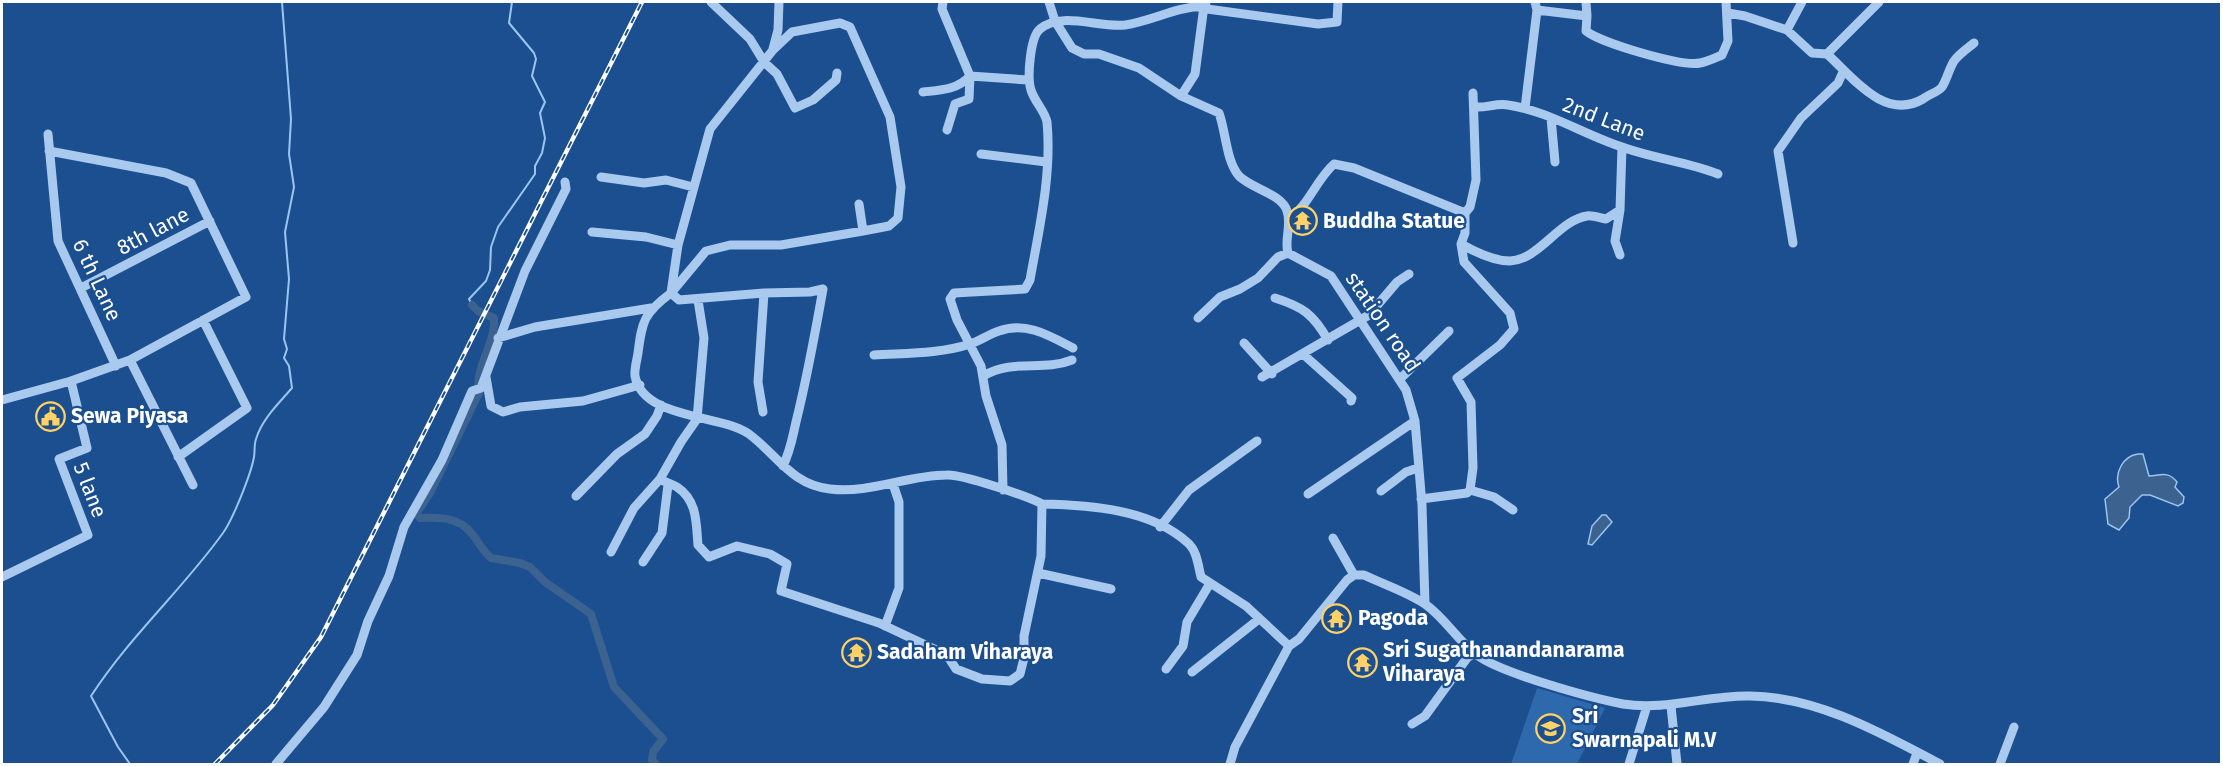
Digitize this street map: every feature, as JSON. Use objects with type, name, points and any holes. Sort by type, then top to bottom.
[{"type":"street","points":[[711,2],[750,39],[764,62],[777,74],[795,108],[813,100],[836,80],[837,73]]},
{"type":"street","points":[[772,50],[778,30],[779,2]]},
{"type":"street","points":[[943,2],[942,9],[970,76],[969,99],[955,104],[946,130]]},
{"type":"street","points":[[1049,2],[1055,21],[1072,48],[1083,54],[1099,54],[1139,68],[1181,96],[1219,113],[1233,166],[1239,176],[1256,189],[1283,203],[1289,219],[1288,253],[1278,257],[1258,278],[1240,290],[1220,297],[1198,318]]},
{"type":"street","points":[[1205,4],[1207,9],[1223,12],[1245,12],[1318,24],[1337,22],[1338,2]]},
{"type":"street","points":[[1586,2],[1586,31],[1596,39],[1633,51],[1698,64],[1722,55],[1728,41],[1726,2]]},
{"type":"street","points":[[1787,30],[1802,2]]},
{"type":"street","points":[[1827,54],[1879,2]]},
{"type":"street","points":[[1003,490],[1002,445],[986,396],[981,366],[957,320],[950,299],[954,294],[1025,289],[1035,261],[1045,193],[1047,120],[1031,91],[1028,80],[1034,36],[1040,28],[1055,21],[1124,25],[1187,6],[1205,4]]},
{"type":"street","points":[[1181,96],[1195,74],[1205,4]]},
{"type":"street","points":[[1525,108],[1536,6],[1587,16]]},
{"type":"street","points":[[1728,13],[1745,16],[1787,30],[1812,53],[1827,54],[1840,65],[1843,72],[1871,95],[1901,106],[1916,103],[1941,88],[1954,60],[1974,43]]},
{"type":"street","points":[[670,292],[678,245],[710,129],[772,50],[792,32],[840,23],[850,27],[891,117],[901,187],[898,218],[889,226],[782,245],[730,246],[706,251],[670,292],[651,308],[642,324],[635,376],[646,394],[661,405],[697,419],[748,432],[794,476],[814,487],[833,490],[878,488],[948,474],[1028,496],[1042,504],[1089,505],[1131,514],[1161,526],[1188,543],[1196,556],[1201,577],[1209,585],[1246,606],[1289,646]]},
{"type":"street","points":[[1794,243],[1778,152],[1801,118],[1838,83],[1843,72]]},
{"type":"street","points":[[923,92],[947,90],[962,84],[970,76],[1028,80]]},
{"type":"street","points":[[1420,499],[1467,493],[1470,490],[1473,468],[1470,402],[1457,378],[1500,345],[1514,329],[1510,313],[1464,262],[1461,244],[1465,233],[1465,213],[1470,207],[1476,180],[1476,108],[1472,104],[1473,93]]},
{"type":"street","name":"2nd Lane","points":[[1476,108],[1504,104],[1525,108],[1622,147],[1659,159],[1689,163],[1718,174]]},
{"type":"street","points":[[1551,118],[1555,162]]},
{"type":"street","name":"6 th Lane","points":[[48,134],[58,241],[116,366]]},
{"type":"street","points":[[1620,255],[1615,241],[1620,210],[1622,147]]},
{"type":"street","points":[[2,400],[116,366],[246,297],[191,183],[166,173],[49,151]]},
{"type":"street","points":[[981,154],[1046,162]]},
{"type":"street","points":[[1289,219],[1309,198],[1326,171],[1334,164],[1354,168],[1459,213],[1465,213]]},
{"type":"street","points":[[601,177],[644,183],[666,180],[693,188]]},
{"type":"street","points":[[276,765],[324,707],[357,655],[368,621],[389,576],[404,527],[485,375],[525,272],[566,189],[565,182]]},
{"type":"street","points":[[859,204],[863,231]]},
{"type":"street","points":[[1461,244],[1480,254],[1511,261],[1538,249],[1566,225],[1587,216],[1606,219],[1620,210]]},
{"type":"street","name":"8th lane","points":[[81,288],[210,221]]},
{"type":"street","points":[[592,232],[646,237],[678,245]]},
{"type":"street","name":"station road","points":[[1288,253],[1331,276],[1406,390],[1414,421],[1425,604]]},
{"type":"street","points":[[1244,344],[1267,376],[1369,315],[1397,282],[1409,274]]},
{"type":"street","points":[[670,292],[678,300],[698,300],[717,296],[810,292],[823,289],[808,379],[795,425],[794,442],[783,466]]},
{"type":"street","points":[[763,411],[758,382],[764,293]]},
{"type":"street","points":[[1275,298],[1301,306],[1319,323],[1328,340]]},
{"type":"street","points":[[611,552],[634,508],[664,482],[697,419],[704,338],[698,300]]},
{"type":"street","points":[[498,338],[535,327],[651,308]]},
{"type":"street","points":[[178,457],[248,408],[202,320]]},
{"type":"street","points":[[874,355],[934,351],[970,344],[1000,330],[1019,327],[1041,331],[1073,348]]},
{"type":"street","points":[[1400,379],[1449,331]]},
{"type":"street","points":[[1304,355],[1352,398],[1351,401]]},
{"type":"street","points":[[130,360],[193,485]]},
{"type":"street","points":[[983,376],[996,368],[1020,364],[1061,365],[1072,360]]},
{"type":"street","points":[[485,375],[491,406],[503,412],[520,407],[583,401],[640,385]]},
{"type":"street","name":"5 lane","points":[[2,577],[88,535],[60,459],[87,448],[71,381]]},
{"type":"street","points":[[576,496],[617,454],[645,434],[657,416],[661,405]]},
{"type":"street","points":[[1308,494],[1414,421]]},
{"type":"street","points":[[1161,526],[1189,490],[1257,441]]},
{"type":"street","points":[[1381,491],[1406,472],[1418,468]]},
{"type":"street","points":[[643,562],[662,532],[664,482]]},
{"type":"street","points":[[664,482],[676,486],[694,505],[698,546],[709,556],[737,546],[770,554],[787,564],[780,591],[882,624],[947,655],[956,669],[982,679],[1010,681],[1020,674],[1024,658],[1024,636],[1041,556],[1042,504]]},
{"type":"street","points":[[882,624],[899,588],[899,502],[893,484]]},
{"type":"street","points":[[1470,490],[1494,497],[1513,510]]},
{"type":"street","points":[[1333,538],[1354,575]]},
{"type":"street","points":[[1038,573],[1111,589]]},
{"type":"street","points":[[1230,765],[1235,747],[1289,646],[1299,639],[1347,580],[1354,575],[1364,574],[1425,604],[1475,653],[1499,666],[1553,684],[1624,704],[1647,706],[1671,706],[1748,696],[1792,700],[1832,712],[1940,765]]},
{"type":"street","points":[[1166,669],[1183,646],[1187,622],[1209,585]]},
{"type":"street","points":[[1192,672],[1259,619]]},
{"type":"street","points":[[1412,724],[1425,716],[1467,658],[1475,653]]},
{"type":"street","points":[[1629,765],[1647,706]]},
{"type":"street","points":[[1671,706],[1677,765]]},
{"type":"street","points":[[2001,765],[2014,727]]},
{"type":"street","points":[[1913,765],[1917,753]]},
{"type":"shaded area","points":[[2143,454],[2149,476],[2168,475],[2177,482],[2175,487],[2184,497],[2183,503],[2178,506],[2150,495],[2142,495],[2130,507],[2129,518],[2119,530],[2108,524],[2105,499],[2119,487],[2118,476],[2121,466],[2128,458]]},
{"type":"shaded area","points":[[1602,515],[1606,515],[1612,522],[1592,545],[1588,544],[1592,526]]},
{"type":"shaded area","name":"Sri Swarnapali M.V","points":[[1537,688],[1605,708],[1577,764],[1511,764]]},
{"type":"waterway","points":[[130,764],[118,747],[91,696],[122,653],[191,574],[223,533],[246,485],[254,457],[255,441],[262,425],[292,388],[289,366],[284,358],[287,349],[284,339],[289,279],[285,232],[294,187],[289,154],[291,119],[282,2]]},
{"type":"waterway","points":[[472,305],[469,299],[486,281],[490,270],[491,247],[498,227],[535,174],[535,166],[542,153],[545,138],[540,113],[545,102],[532,76],[536,59],[534,53],[509,23],[512,2]]},
{"type":"waterway","points":[[472,305],[478,311],[494,318],[492,337],[478,383],[479,393],[430,493],[416,514],[420,518],[442,518],[456,521],[468,529],[491,558],[530,567],[545,582],[591,614],[614,687],[663,739],[653,752],[652,760],[656,764]]},
{"type":"railway","points":[[215,764],[273,705],[321,637],[642,2]]},
{"type":"place","name":"Buddha Statue","points":[[1302,221]]},
{"type":"place","name":"Sewa Piyasa","points":[[50,416]]},
{"type":"place","name":"Pagoda","points":[[1337,618]]},
{"type":"place","name":"Sadaham Viharaya","points":[[856,652]]},
{"type":"place","name":"Sri Sugathanandanarama Viharaya","points":[[1362,662]]},
{"type":"place","name":"Sri Swarnapali M.V","points":[[1551,728]]}]
